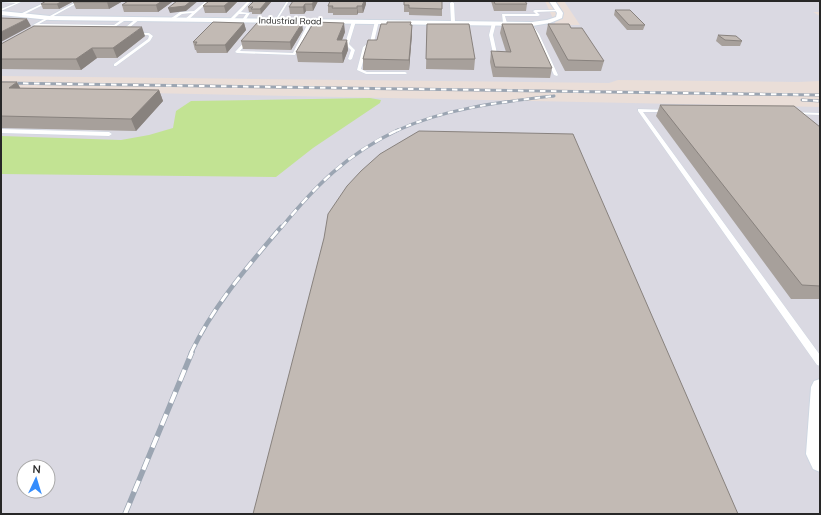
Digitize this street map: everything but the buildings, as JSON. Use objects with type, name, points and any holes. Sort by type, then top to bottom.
[{"type":"street","points":[[552,1],[558,11]]},
{"type":"street","name":"Industrial Road","points":[[1,12],[48,18],[244,20],[261,23],[275,21],[377,21],[426,25],[457,25],[494,23],[530,24],[554,20],[560,16],[558,11]]},
{"type":"street","points":[[820,387],[816,454],[820,462]]},
{"type":"lane","points":[[22,14],[50,1]]},
{"type":"lane","points":[[80,1],[35,25],[115,26],[125,19]]},
{"type":"lane","points":[[186,20],[208,1]]},
{"type":"lane","points":[[231,20],[250,1]]},
{"type":"lane","points":[[275,21],[288,1]]},
{"type":"lane","points":[[1,2],[20,2],[1,12]]},
{"type":"lane","points":[[452,3],[457,25]]},
{"type":"lane","points":[[505,23],[503,15],[538,15],[535,11],[558,11]]},
{"type":"lane","points":[[172,19],[181,13],[196,12]]},
{"type":"lane","points":[[238,13],[248,13],[244,20]]},
{"type":"lane","points":[[115,65],[149,40],[151,36],[150,34],[122,32],[138,19]]},
{"type":"lane","points":[[250,36],[237,52],[294,54],[311,21]]},
{"type":"lane","points":[[350,59],[353,50],[347,44],[354,21]]},
{"type":"lane","points":[[377,21],[372,42],[365,47],[359,70],[366,73],[405,73]]},
{"type":"lane","points":[[494,23],[491,35],[496,58]]},
{"type":"lane","points":[[530,24],[537,34],[556,75]]},
{"type":"lane","points":[[671,111],[640,110],[820,362]]},
{"type":"lane","points":[[788,113],[820,114]]},
{"type":"lane","points":[[1,131],[109,134]]},
{"type":"shaded area","points":[[1,1],[545,1],[556,25],[580,25],[564,1],[820,1],[820,12],[813,12],[820,16],[820,81],[618,80],[609,83],[1,76]]},
{"type":"shaded area","points":[[1,90],[820,107],[820,514],[1,514]]},
{"type":"green space","points":[[370,98],[381,100],[380,103],[313,148],[276,177],[1,174],[1,136],[121,140],[149,135],[173,128],[176,111],[191,101]]},
{"type":"railway","points":[[1,83],[820,95]]},
{"type":"railway","points":[[396,131],[415,123],[454,111],[554,96]]},
{"type":"railway","points":[[802,100],[820,101]]},
{"type":"railway","points":[[281,228],[320,184],[348,160],[363,149],[396,131]]},
{"type":"railway","points":[[191,353],[220,303],[281,227]]},
{"type":"railway","points":[[125,514],[192,352]]}]
